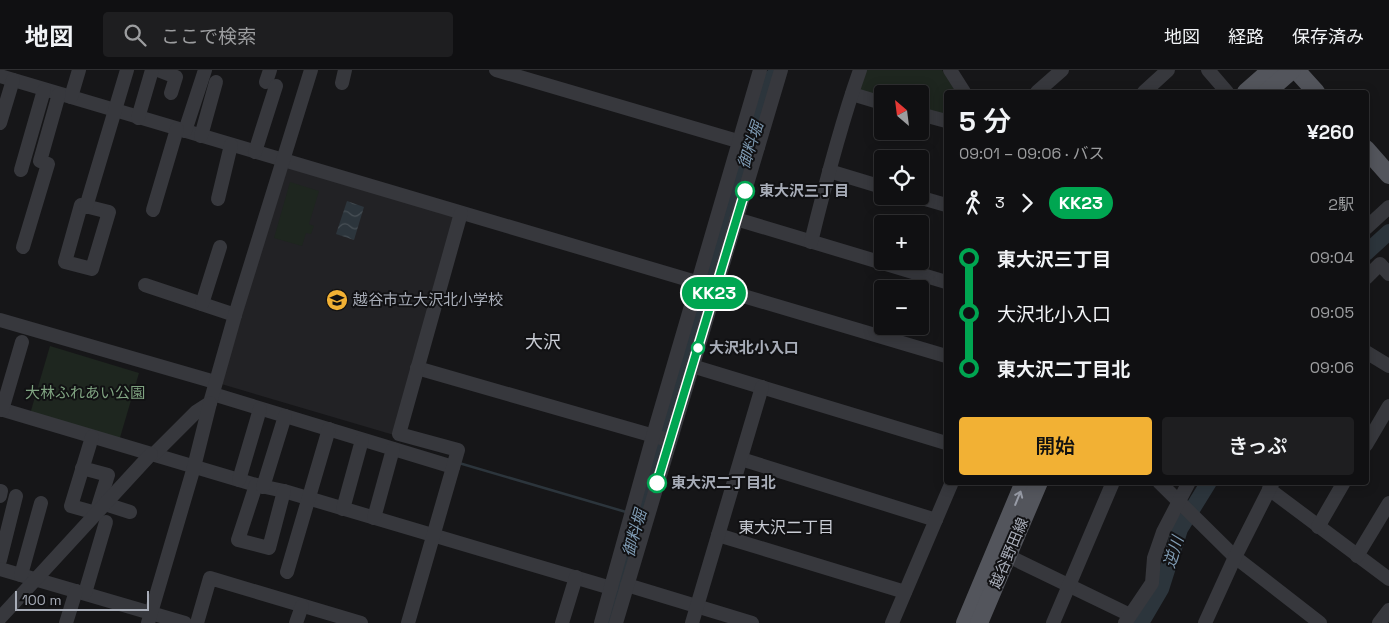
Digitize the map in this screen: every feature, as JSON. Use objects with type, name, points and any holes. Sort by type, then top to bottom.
[{"type":"main road","points":[[1248,90],[1272,70]]},
{"type":"main road","points":[[1269,90],[1292,70]]},
{"type":"main road","points":[[1296,70],[1314,90]]},
{"type":"main road","points":[[1369,153],[1387,168]]},
{"type":"main road","name":"越谷野田線","points":[[965,623],[1023,485]]},
{"type":"main road","name":"越谷野田線","points":[[978,623],[1038,485]]},
{"type":"street","points":[[23,247],[48,164],[40,161],[65,96],[79,70]]},
{"type":"street","points":[[86,206],[127,70]]},
{"type":"street","points":[[138,118],[152,70]]},
{"type":"street","points":[[158,70],[176,77],[171,93]]},
{"type":"street","points":[[154,210],[204,70]]},
{"type":"street","points":[[149,618],[194,467],[235,315],[311,70]]},
{"type":"street","points":[[496,70],[748,145]]},
{"type":"street","points":[[601,623],[632,513],[692,366],[706,285],[736,220],[760,70]]},
{"type":"street","points":[[616,623],[627,585],[661,438],[706,285],[748,145],[781,70]]},
{"type":"street","points":[[811,242],[829,171],[860,70]]},
{"type":"street","points":[[1038,90],[1062,70]]},
{"type":"street","points":[[1146,90],[1168,70]]},
{"type":"street","points":[[1208,70],[1225,90]]},
{"type":"street","points":[[954,71],[963,90]]},
{"type":"street","points":[[0,123],[7,78],[944,355]]},
{"type":"street","points":[[254,152],[270,79]]},
{"type":"street","points":[[201,136],[216,82]]},
{"type":"street","points":[[21,170],[44,90]]},
{"type":"street","points":[[852,94],[874,101]]},
{"type":"street","points":[[929,116],[944,120]]},
{"type":"street","points":[[218,199],[231,145]]},
{"type":"street","points":[[829,171],[874,185]]},
{"type":"street","points":[[929,200],[944,204]]},
{"type":"street","points":[[80,205],[86,206],[109,212],[92,269],[65,262],[80,205]]},
{"type":"street","points":[[1369,225],[1389,207]]},
{"type":"street","points":[[408,623],[458,450],[399,434],[461,213]]},
{"type":"street","points":[[736,220],[944,281]]},
{"type":"street","points":[[202,304],[220,247]]},
{"type":"street","points":[[1369,275],[1380,264],[1389,274]]},
{"type":"street","points":[[144,285],[235,315]]},
{"type":"street","points":[[0,320],[260,409],[453,467]]},
{"type":"street","points":[[22,342],[1,409],[611,588]]},
{"type":"street","points":[[1369,354],[1389,366]]},
{"type":"street","points":[[692,366],[944,442]]},
{"type":"street","points":[[417,368],[661,438]]},
{"type":"street","points":[[692,623],[762,387]]},
{"type":"street","points":[[0,618],[36,579],[103,513],[152,454],[213,393]]},
{"type":"street","points":[[1369,440],[1389,406]]},
{"type":"street","points":[[239,480],[260,409]]},
{"type":"street","points":[[284,491],[268,548],[238,540],[285,416]]},
{"type":"street","points":[[287,572],[329,430]]},
{"type":"street","points":[[92,437],[71,506],[103,513],[130,512]]},
{"type":"street","points":[[344,509],[362,440]]},
{"type":"street","points":[[374,518],[393,449]]},
{"type":"street","points":[[741,459],[936,520]]},
{"type":"street","points":[[66,623],[81,592],[103,513],[108,475],[82,468]]},
{"type":"street","points":[[892,623],[951,485]]},
{"type":"street","points":[[1054,623],[1112,485]]},
{"type":"street","points":[[1162,485],[1235,558],[1320,623]]},
{"type":"street","points":[[1008,556],[1069,586],[1128,619],[1152,583],[1154,558],[1163,532],[1181,504],[1189,485]]},
{"type":"street","points":[[1318,527],[1342,485]]},
{"type":"street","points":[[1205,623],[1271,486],[1318,527],[1389,579]]},
{"type":"street","points":[[0,560],[16,496]]},
{"type":"street","points":[[21,575],[41,503]]},
{"type":"street","points":[[1357,556],[1389,503]]},
{"type":"street","points":[[718,535],[905,592]]},
{"type":"street","points":[[0,569],[81,592],[149,618],[185,623]]},
{"type":"street","points":[[562,623],[576,577]]},
{"type":"street","points":[[197,623],[210,578],[361,623]]},
{"type":"street","points":[[627,585],[752,623]]},
{"type":"street","points":[[296,623],[302,606]]},
{"type":"street","points":[[1379,623],[1389,610]]},
{"type":"shaded area","name":"越谷市立大沢北小学校","points":[[282,165],[457,217],[394,435],[218,383]]},
{"type":"green space","points":[[864,70],[942,70],[955,90],[944,90],[944,115],[929,111],[929,85],[874,85],[874,96],[862,92],[859,86]]},
{"type":"green space","points":[[290,182],[319,191],[309,224],[314,226],[311,234],[306,233],[302,246],[274,238]]},
{"type":"green space","name":"大林ふれあい公園","points":[[50,346],[139,373],[119,441],[30,414]]},
{"type":"water","points":[[347,201],[364,207],[354,240],[336,234]]},
{"type":"waterway","name":"御料堀","points":[[609,623],[638,515],[704,289],[772,77]]},
{"type":"waterway","name":"逆川","points":[[1369,250],[1389,232]]},
{"type":"waterway","points":[[459,463],[626,512]]},
{"type":"waterway","name":"逆川","points":[[1141,623],[1161,589],[1180,529],[1207,485]]},
{"type":"bus line","name":"KK23","points":[[657,483],[745,191]]},
{"type":"place","name":"東大沢三丁目","points":[[745,191]]},
{"type":"place","name":"越谷市立大沢北小学校","points":[[337,300]]},
{"type":"place","name":"大沢北小入口","points":[[698,348]]},
{"type":"place","name":"東大沢二丁目北","points":[[657,483]]},
{"type":"district","name":"大沢","points":[[543,342]]},
{"type":"district","name":"東大沢二丁目","points":[[786,527]]}]
